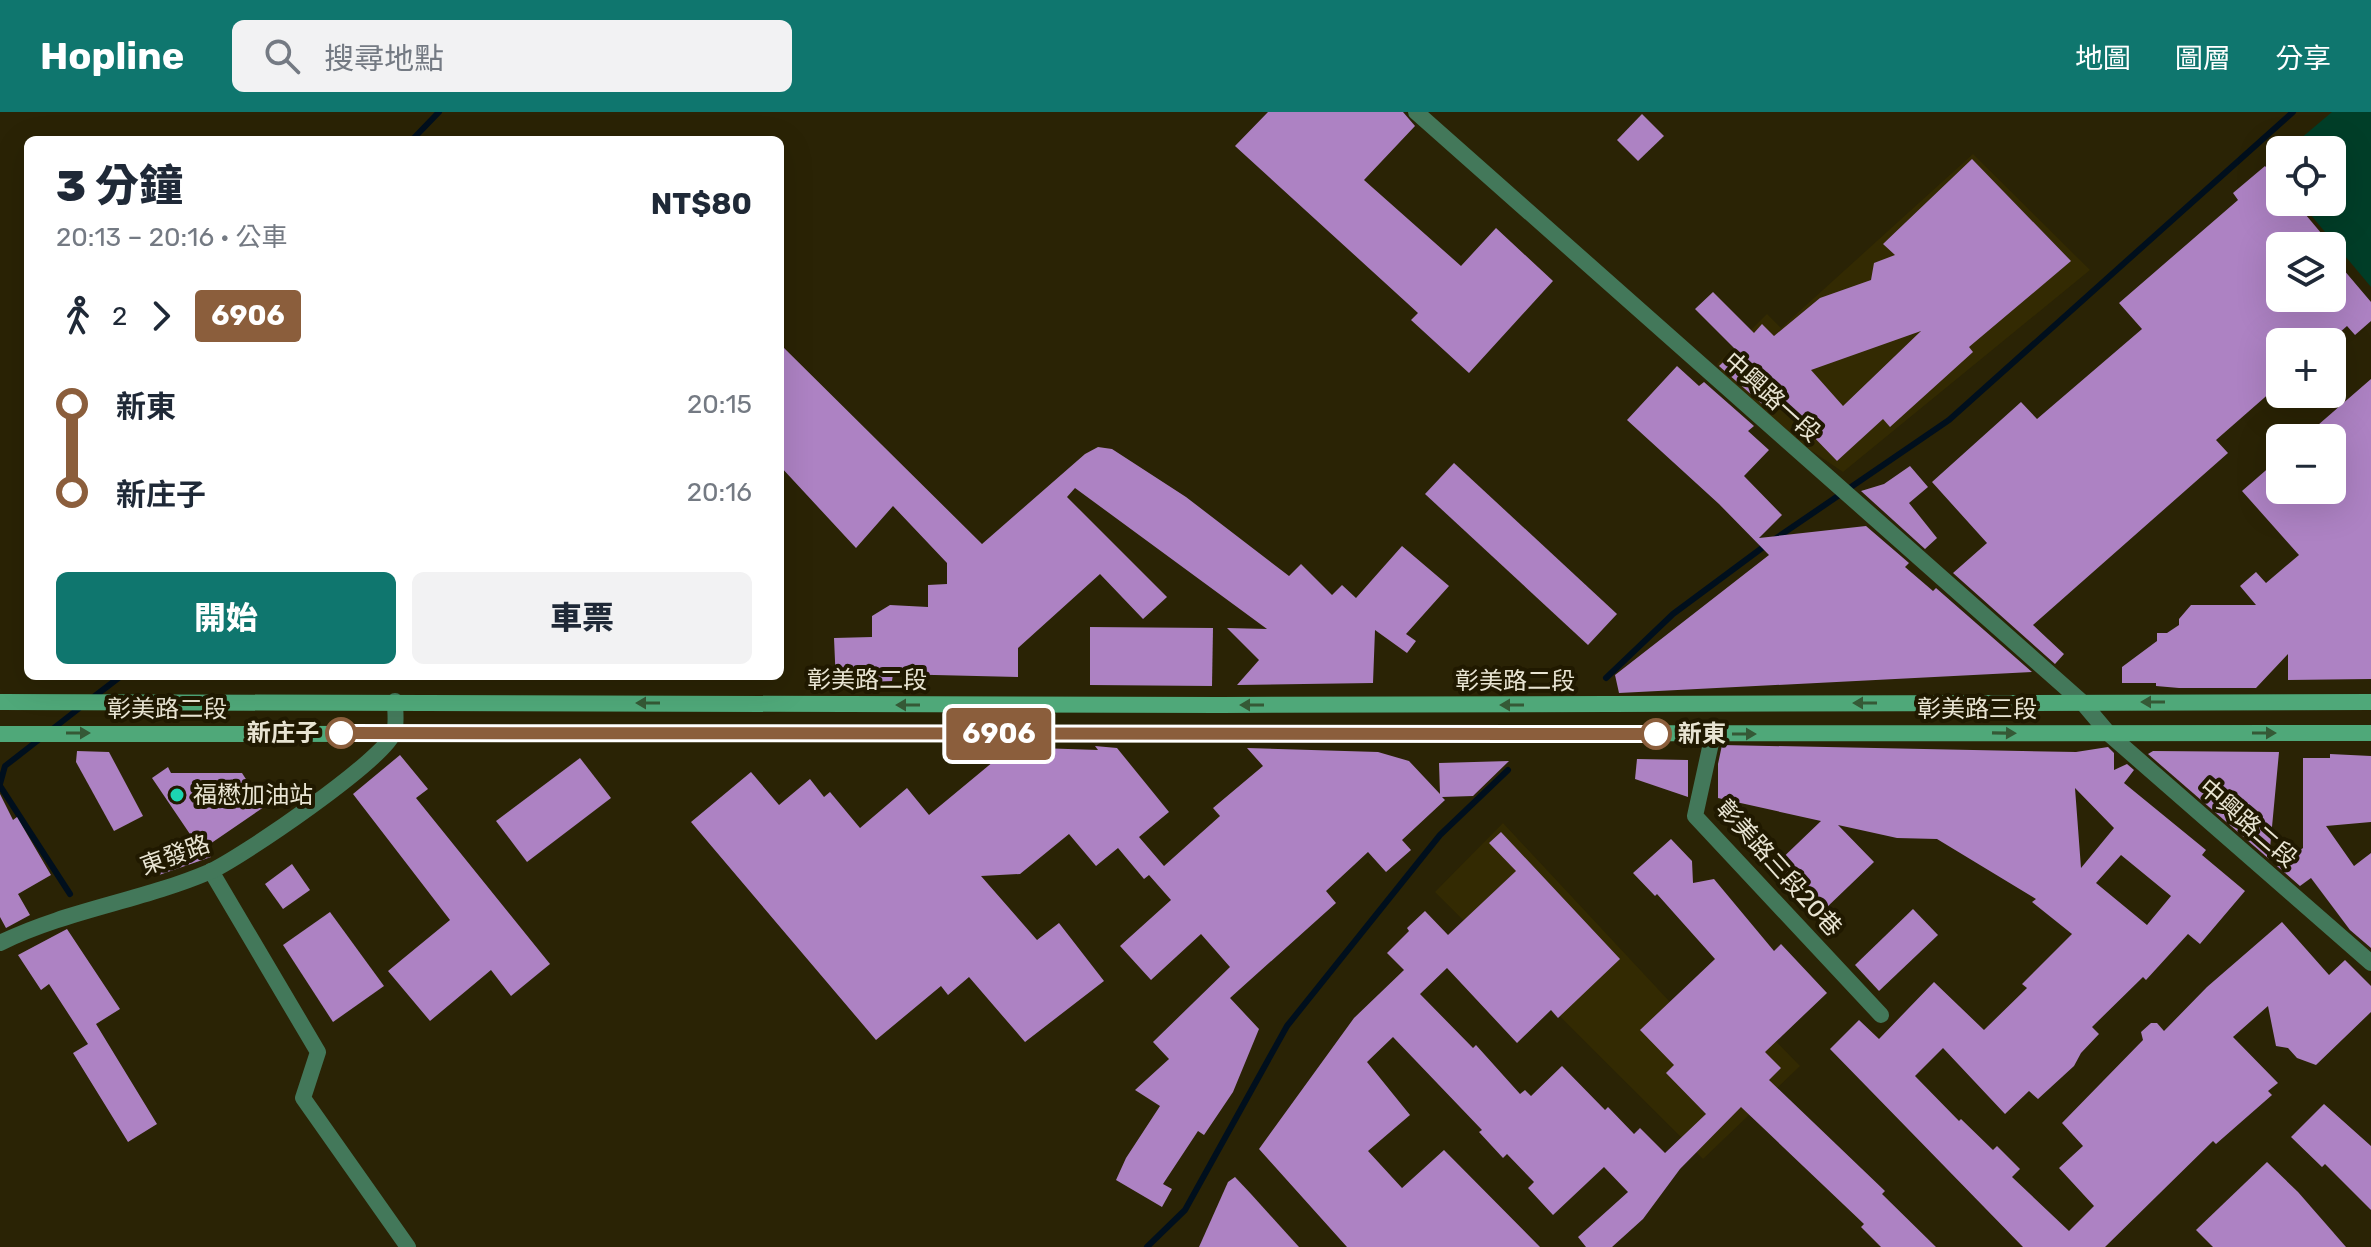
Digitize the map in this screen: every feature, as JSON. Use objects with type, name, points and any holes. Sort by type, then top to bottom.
[{"type":"main road","name":"彰美路二段","points":[[0,702],[1590,705]]},
{"type":"main road","name":"彰美路三段","points":[[1590,705],[2371,702]]},
{"type":"main road","points":[[980,734],[982,705]]},
{"type":"main road","name":"彰美路三段","points":[[1582,734],[2371,733]]},
{"type":"main road","name":"彰美路二段","points":[[0,734],[1582,734]]},
{"type":"street","name":"中興路一段","points":[[1416,112],[2096,717]]},
{"type":"street","points":[[394,733],[395,701]]},
{"type":"street","name":"中興路二段","points":[[2096,717],[2109,734],[2371,963]]},
{"type":"street","name":"東發路","points":[[0,943],[71,913],[211,871],[371,762],[394,733]]},
{"type":"street","name":"彰美路三段20巷","points":[[1713,734],[1695,816],[1881,1015]]},
{"type":"street","points":[[211,871],[318,1052],[303,1098],[408,1247]]},
{"type":"shaded area","points":[[1973,154],[2090,270],[1843,472],[1788,435],[1722,373],[1717,364],[1767,314],[1781,328]]},
{"type":"shaded area","points":[[1503,823],[1670,1002],[1706,970],[1800,1066],[1703,1159],[1435,892]]},
{"type":"green space","points":[[2332,112],[2371,112],[2371,287],[2346,257],[2346,232],[2325,232],[2312,216],[2346,216],[2346,136],[2304,136]]},
{"type":"building","points":[[1268,112],[1403,112],[1415,126],[1364,180],[1461,266],[1496,228],[1553,281],[1469,373],[1411,320],[1418,313],[1235,146]]},
{"type":"building","points":[[1642,114],[1664,136],[1638,161],[1617,140]]},
{"type":"building","points":[[1972,159],[2071,261],[1969,347],[1973,352],[1890,427],[1883,419],[1837,461],[1779,401],[1770,411],[1719,366],[1736,350],[1695,309],[1713,292],[1754,333],[1762,324],[1774,336],[1820,298],[1871,280],[1874,263],[1895,255],[1883,244]],"holes":[[[1921,331],[1843,406],[1811,370]]]},
{"type":"building","points":[[2265,166],[2266,216],[2307,216],[2320,232],[2266,232],[2266,312],[2346,312],[2346,273],[2371,302],[2371,321],[2355,335],[2347,326],[2266,328],[2266,396],[2216,440],[2228,453],[2033,625],[2064,654],[2055,664],[1953,573],[1987,543],[1932,482],[2021,402],[2037,419],[2142,329],[2119,303],[2238,200],[2233,193]]},
{"type":"building","points":[[784,348],[982,544],[1085,454],[1098,447],[1112,449],[1186,497],[1289,576],[1301,564],[1332,595],[1342,585],[1356,598],[1402,546],[1449,586],[1406,634],[1416,641],[1407,653],[1375,630],[1373,683],[1237,685],[1259,660],[1227,628],[1267,629],[1075,488],[1067,497],[1167,597],[1143,619],[1100,574],[1018,648],[1018,677],[893,674],[892,681],[836,684],[834,638],[872,637],[872,616],[890,605],[928,607],[928,585],[947,584],[947,563],[893,506],[856,548],[784,470]]},
{"type":"building","points":[[1677,366],[1699,386],[1704,382],[1754,426],[1748,431],[1769,450],[1744,476],[1782,515],[1759,538],[1866,526],[1909,563],[1905,567],[1933,591],[1936,588],[2032,672],[1619,693],[1615,675],[1769,555],[1719,504],[1627,420]]},
{"type":"building","points":[[2371,379],[2371,679],[2288,680],[2288,654],[2256,688],[2179,688],[2156,686],[2156,683],[2122,683],[2122,667],[2157,641],[2157,633],[2167,633],[2179,625],[2179,619],[2191,605],[2256,605],[2240,586],[2256,572],[2266,583],[2299,555],[2242,491],[2266,470],[2266,504],[2346,504],[2346,424],[2319,424],[2338,408],[2346,408],[2346,401]]},
{"type":"building","points":[[1454,463],[1617,614],[1588,645],[1425,494]]},
{"type":"building","points":[[1910,466],[1928,487],[1909,503],[1937,538],[1925,549],[1861,491],[1884,484]]},
{"type":"building","points":[[1090,627],[1213,628],[1212,686],[1090,685]]},
{"type":"building","points":[[1722,745],[2076,752],[2108,747],[2114,753],[2114,770],[2127,764],[2134,770],[2124,783],[2206,850],[2202,855],[2245,891],[2200,944],[2188,934],[2146,980],[2143,977],[2092,1027],[2099,1034],[2081,1053],[2074,1066],[2038,1099],[2029,1091],[2005,1114],[1943,1048],[1915,1076],[1959,1121],[1961,1119],[1993,1150],[1997,1146],[2020,1169],[2012,1177],[2069,1231],[2094,1206],[2059,1168],[2083,1146],[2062,1123],[2143,1040],[2141,1032],[2151,1023],[2157,1023],[2164,1031],[2207,987],[2282,922],[2329,975],[2345,960],[2371,986],[2371,1012],[2316,1065],[2297,1058],[2288,1048],[2276,1046],[2268,1006],[2233,1037],[2278,1083],[2268,1091],[2272,1095],[2216,1144],[2213,1141],[2105,1247],[2023,1247],[1830,1049],[1859,1020],[1879,1039],[1934,982],[1984,1030],[2027,988],[2022,984],[2072,934],[2032,902],[2036,899],[1937,839],[1897,838],[1838,825],[1874,862],[1824,910],[1775,865],[1821,821],[1718,798],[1718,764]],"holes":[[[2075,788],[2114,828],[2081,868]],[[2121,855],[2171,896],[2147,925],[2096,883]]]},
{"type":"building","points":[[1095,746],[1117,748],[1169,812],[1139,837],[1164,866],[1220,816],[1213,808],[1263,766],[1247,748],[1378,752],[1409,761],[1440,794],[1439,763],[1509,761],[1473,796],[1442,797],[1445,800],[1402,840],[1411,850],[1386,872],[1368,852],[1326,891],[1336,903],[1230,998],[1259,1029],[1233,1092],[1204,1135],[1198,1131],[1163,1184],[1172,1189],[1162,1207],[1116,1180],[1126,1158],[1160,1106],[1135,1090],[1169,1059],[1153,1042],[1230,967],[1201,934],[1151,980],[1120,946],[1171,900],[1149,875],[1144,879],[1118,848],[1096,866],[1069,834],[1020,874],[981,876],[1037,940],[1059,923],[1104,981],[1025,1042],[969,977],[948,995],[941,986],[876,1040],[691,822],[751,772],[779,805],[810,779],[824,797],[830,792],[860,828],[907,788],[929,815],[1011,747],[1098,750]]},
{"type":"building","points":[[77,751],[109,752],[143,816],[114,831],[76,762]]},
{"type":"building","points":[[2153,751],[2279,752],[2269,859],[2148,754]]},
{"type":"building","points":[[2330,754],[2371,756],[2371,822],[2326,826],[2354,866],[2371,853],[2371,948],[2350,930],[2311,878],[2300,886],[2277,866],[2303,848],[2303,758],[2330,758]]},
{"type":"building","points":[[400,755],[428,789],[416,798],[550,964],[511,996],[491,970],[430,1021],[388,971],[450,920],[353,794]]},
{"type":"building","points":[[580,758],[611,798],[527,862],[496,821]]},
{"type":"building","points":[[1637,759],[1688,760],[1688,797],[1635,779]]},
{"type":"building","points":[[168,767],[171,773],[242,773],[264,807],[207,846],[211,857],[159,875],[153,858],[196,843],[152,778]]},
{"type":"building","points":[[0,794],[13,820],[17,817],[51,875],[18,894],[30,915],[6,928],[0,917]]},
{"type":"building","points":[[1501,832],[1620,959],[1558,1018],[1551,1010],[1517,1043],[1447,968],[1420,994],[1473,1048],[1476,1045],[1520,1094],[1525,1090],[1531,1096],[1562,1066],[1605,1110],[1608,1107],[1634,1134],[1640,1128],[1665,1153],[1706,1114],[1666,1073],[1674,1065],[1640,1030],[1715,959],[1657,894],[1655,896],[1633,873],[1671,839],[1692,861],[1693,883],[1714,879],[1774,951],[1781,944],[1827,993],[1765,1052],[1781,1068],[1769,1080],[1885,1191],[1882,1194],[1936,1247],[1881,1247],[1861,1227],[1864,1224],[1741,1107],[1680,1169],[1643,1219],[1612,1247],[1586,1247],[1578,1237],[1628,1192],[1604,1167],[1553,1215],[1528,1188],[1534,1182],[1507,1154],[1503,1158],[1479,1132],[1482,1130],[1393,1037],[1367,1062],[1410,1115],[1368,1151],[1402,1188],[1444,1150],[1540,1247],[1347,1247],[1259,1149],[1354,1018],[1404,970],[1387,953],[1409,931],[1407,928],[1425,911],[1448,935],[1516,871],[1489,843]]},
{"type":"building","points":[[292,864],[310,890],[283,909],[265,884]]},
{"type":"building","points":[[1913,909],[1938,935],[1879,991],[1855,965]]},
{"type":"building","points":[[330,912],[384,986],[333,1022],[283,945]]},
{"type":"building","points":[[67,929],[120,1009],[96,1024],[157,1124],[128,1142],[73,1053],[88,1044],[49,984],[41,990],[18,955]]},
{"type":"building","points":[[2324,1104],[2371,1146],[2371,1210],[2325,1164],[2322,1167],[2291,1137]]},
{"type":"building","points":[[2267,1162],[2346,1247],[2213,1247],[2196,1230]]},
{"type":"building","points":[[1235,1177],[1299,1247],[1199,1247],[1228,1182]]},
{"type":"waterway","points":[[416,136],[439,112]]},
{"type":"waterway","points":[[1775,539],[1949,420],[2293,112]]},
{"type":"waterway","points":[[1606,678],[1673,614],[1766,545]]},
{"type":"waterway","points":[[91,699],[116,680]]},
{"type":"waterway","points":[[50,731],[82,706]]},
{"type":"waterway","points":[[0,784],[5,766],[41,738]]},
{"type":"waterway","points":[[1147,1247],[1185,1210],[1287,1026],[1440,835],[1508,770]]},
{"type":"waterway","points":[[0,786],[70,894]]},
{"type":"bus line","name":"6906","points":[[341,733],[1656,734]]},
{"type":"place","name":"新庄子","points":[[341,733]]},
{"type":"place","name":"新東","points":[[1656,734]]},
{"type":"place","name":"福懋加油站","points":[[177,795]]}]
